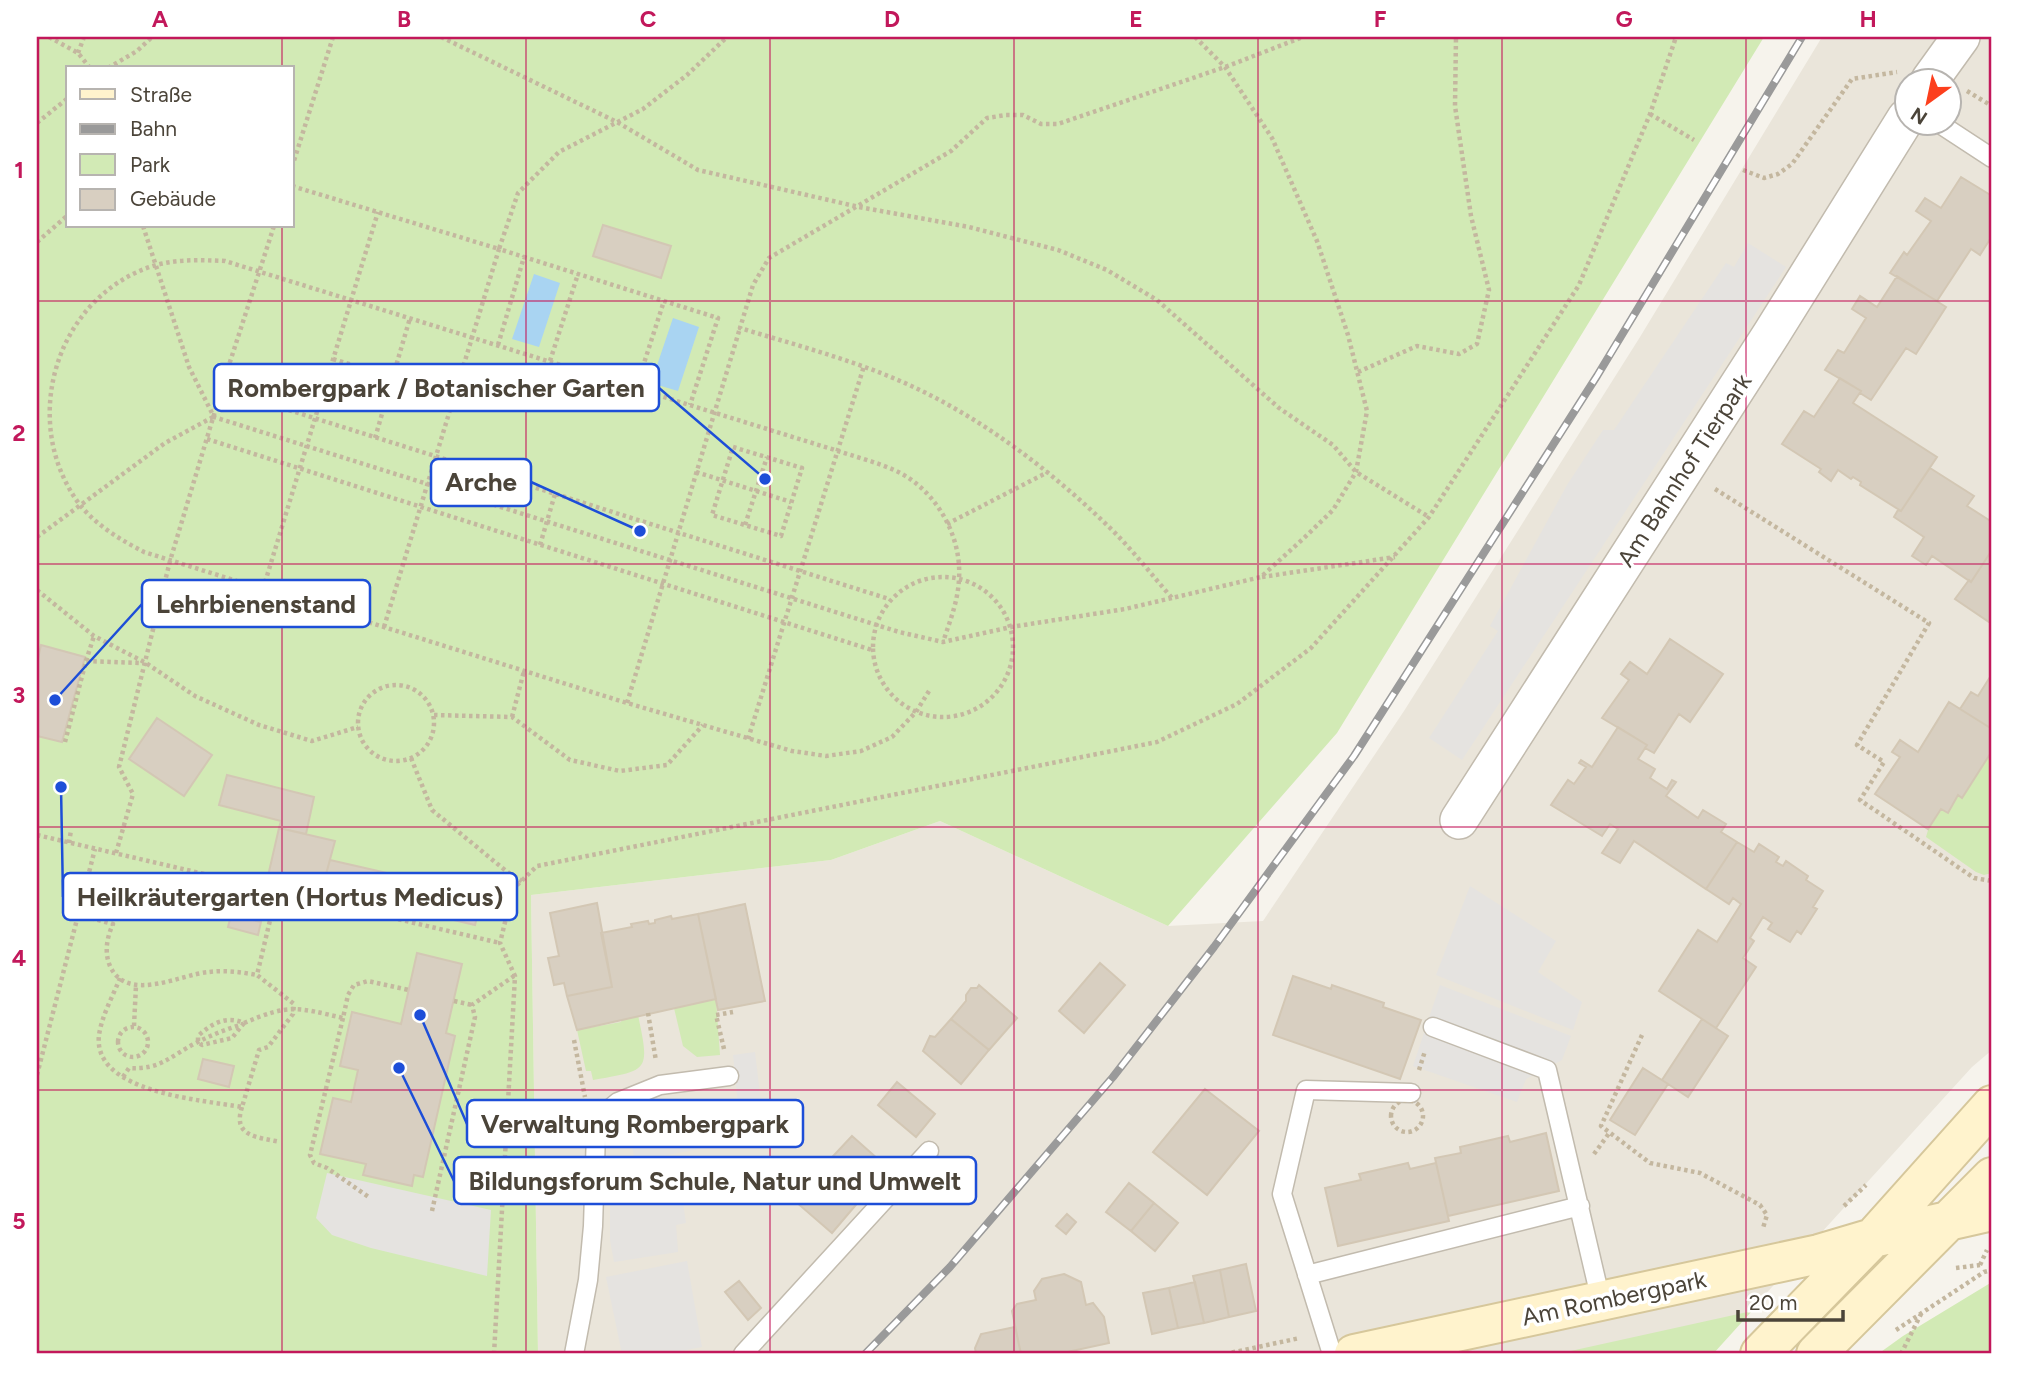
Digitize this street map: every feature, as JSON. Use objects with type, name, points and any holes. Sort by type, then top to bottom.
[{"type":"main road","points":[[1760,1354],[1873,1238],[1992,1105]]},
{"type":"main road","points":[[1816,1354],[1992,1177]]},
{"type":"main road","name":"Am Rombergpark","points":[[1354,1354],[1819,1254],[1873,1238],[1992,1212]]},
{"type":"street","points":[[1941,66],[1961,37]]},
{"type":"street","name":"Am Bahnhof Tierpark","points":[[1459,820],[1895,136]]},
{"type":"lane","points":[[1958,136],[1992,158]]},
{"type":"lane","points":[[1433,1027],[1548,1070],[1601,1301]]},
{"type":"lane","points":[[573,1354],[588,1280],[596,1133],[606,1112],[618,1102],[660,1085],[729,1076]]},
{"type":"lane","points":[[1332,1354],[1282,1194],[1306,1090],[1409,1097]]},
{"type":"lane","points":[[743,1354],[929,1151]]},
{"type":"lane","points":[[1307,1275],[1580,1206]]},
{"type":"path","points":[[49,37],[78,53],[88,66]]},
{"type":"path","points":[[78,53],[84,37]]},
{"type":"path","points":[[111,66],[137,51],[152,37]]},
{"type":"path","points":[[294,161],[333,37]]},
{"type":"path","points":[[441,37],[617,122],[698,170],[859,207],[969,227],[1058,250],[1107,271],[1157,300],[1279,408],[1334,445],[1356,472],[1429,517]]},
{"type":"path","points":[[384,627],[471,336],[518,193],[559,152],[643,109],[687,75],[727,37]]},
{"type":"path","points":[[1195,37],[1226,67],[1272,138],[1317,241],[1358,372],[1367,411],[1356,472],[1333,510],[1261,577]]},
{"type":"path","points":[[626,703],[753,285],[769,258],[951,151],[987,118],[1023,115],[1041,124],[1058,124],[1226,67],[1303,37]]},
{"type":"path","points":[[1358,372],[1417,346],[1459,354],[1477,344],[1489,290],[1471,216],[1455,106],[1456,37]]},
{"type":"path","points":[[494,1354],[515,976],[500,943],[513,889],[537,866],[1157,743],[1237,704],[1311,648],[1429,517],[1579,285],[1650,114],[1676,37]]},
{"type":"path","points":[[1743,170],[1764,178],[1779,174],[1792,164],[1852,79],[1892,73]]},
{"type":"path","points":[[1962,93],[1992,106]]},
{"type":"path","points":[[37,123],[66,100]]},
{"type":"path","points":[[1650,114],[1694,140]]},
{"type":"path","points":[[294,187],[718,318],[690,405]]},
{"type":"path","points":[[262,589],[378,212]]},
{"type":"path","points":[[37,242],[66,217]]},
{"type":"path","points":[[144,228],[189,367],[214,417]]},
{"type":"path","points":[[116,853],[133,794],[119,767],[170,561],[273,228]]},
{"type":"path","points":[[498,345],[524,257]]},
{"type":"path","points":[[929,691],[916,712],[892,737],[861,751],[826,757],[792,751],[626,703],[144,552],[119,539],[96,521],[80,505],[62,474],[53,447],[49,419],[50,390],[57,362],[73,328],[85,312],[105,292],[129,276],[155,266],[190,259],[225,261],[838,451],[894,470],[916,483],[935,502],[952,532],[960,579],[943,642]]},
{"type":"path","points":[[550,361],[578,274]]},
{"type":"path","points":[[636,388],[664,300]]},
{"type":"path","points":[[375,438],[411,317]]},
{"type":"path","points":[[740,328],[864,366],[923,391],[989,429],[1048,472],[1109,527],[1172,598]]},
{"type":"path","points":[[333,359],[453,396]]},
{"type":"path","points":[[748,739],[864,366]]},
{"type":"path","points":[[222,389],[889,600]]},
{"type":"path","points":[[37,537],[165,443],[214,417],[876,625],[943,642],[1011,627],[1125,609],[1261,577],[1395,557]]},
{"type":"path","points":[[207,439],[872,650]]},
{"type":"path","points":[[733,447],[802,468],[781,536],[712,515],[723,480],[733,447]]},
{"type":"path","points":[[745,525],[766,457]]},
{"type":"path","points":[[1684,470],[1928,623],[1857,745],[1884,762],[1860,800],[1974,878],[1992,881]]},
{"type":"path","points":[[696,472],[791,502]]},
{"type":"path","points":[[947,524],[1048,472]]},
{"type":"path","points":[[540,545],[555,494]]},
{"type":"path","points":[[932,577],[960,579],[982,588],[1000,606],[1011,627],[1013,654],[1006,679],[990,700],[968,713],[942,718],[916,712],[894,698],[878,676],[872,650],[876,625],[889,600],[907,586],[932,577]]},
{"type":"path","points":[[37,590],[94,636],[146,663],[195,696],[259,724],[312,741],[358,727]]},
{"type":"path","points":[[65,742],[94,636]]},
{"type":"path","points":[[86,661],[146,663]]},
{"type":"path","points":[[512,717],[524,671]]},
{"type":"path","points":[[387,685],[411,687],[422,694],[430,703],[434,715],[434,729],[430,741],[422,751],[411,758],[398,761],[385,760],[373,754],[364,745],[358,727],[360,708],[366,698],[387,685]]},
{"type":"path","points":[[434,715],[512,717],[570,760],[620,771],[667,765],[702,725]]},
{"type":"path","points":[[411,758],[432,810],[522,881]]},
{"type":"path","points":[[69,843],[71,830]]},
{"type":"path","points":[[37,835],[500,943]]},
{"type":"path","points":[[37,1075],[94,849]]},
{"type":"path","points":[[199,917],[208,875]]},
{"type":"path","points":[[257,975],[276,891]]},
{"type":"path","points":[[82,897],[94,900],[94,919],[113,924],[107,956],[111,968],[120,978],[136,985],[164,984],[207,972],[238,971],[257,975],[294,1004],[293,1014],[268,1046],[259,1050],[239,1117],[242,1130],[251,1135],[281,1142]]},
{"type":"path","points":[[454,1001],[471,1005],[515,976]]},
{"type":"path","points":[[120,978],[99,1036],[103,1060],[123,1077],[161,1094],[242,1107]]},
{"type":"path","points":[[370,1198],[327,1168],[314,1163],[310,1156],[348,995],[354,985],[368,981],[409,990]]},
{"type":"path","points":[[134,1026],[136,985]]},
{"type":"path","points":[[432,1211],[475,1017],[471,1005]]},
{"type":"path","points":[[129,1068],[144,1069],[162,1065],[176,1053],[198,1042],[272,1011],[294,1008],[342,1018]]},
{"type":"path","points":[[729,1076],[716,1015],[733,1012]]},
{"type":"path","points":[[648,1013],[660,1085]]},
{"type":"path","points":[[198,1042],[198,1036],[208,1026],[221,1021],[236,1020],[244,1023]]},
{"type":"path","points":[[198,1042],[202,1045],[232,1038],[244,1023]]},
{"type":"path","points":[[134,1026],[144,1030],[149,1044],[141,1055],[132,1057],[122,1052],[118,1043],[121,1033],[134,1026]]},
{"type":"path","points":[[1409,1097],[1433,1027]]},
{"type":"path","points":[[1642,1035],[1601,1126],[1650,1163],[1700,1173],[1760,1205],[1767,1215],[1763,1229]]},
{"type":"path","points":[[574,1040],[587,1104],[601,1123]]},
{"type":"path","points":[[123,1077],[132,1057]]},
{"type":"path","points":[[507,1127],[573,1116],[587,1104]]},
{"type":"path","points":[[1980,1265],[1984,1272]]},
{"type":"path","points":[[1891,1334],[1984,1272],[1992,1270]]},
{"type":"path","points":[[1901,1354],[1921,1313]]},
{"type":"shaded area","points":[[1822,37],[1992,37],[1992,1050],[1972,1067],[1711,1354],[538,1354],[531,895],[831,860],[940,821],[1168,926],[1263,921],[1404,711],[1640,337]]},
{"type":"shaded area","points":[[1748,243],[1786,267],[1462,760],[1429,738],[1498,631],[1490,626],[1567,485],[1603,430],[1614,430],[1726,263],[1734,267]]},
{"type":"shaded area","points":[[1470,886],[1556,941],[1538,972],[1582,1002],[1573,1030],[1436,975]]},
{"type":"shaded area","points":[[1440,985],[1571,1036],[1562,1060],[1526,1079],[1517,1102],[1413,1066]]},
{"type":"shaded area","points":[[755,1052],[761,1103],[738,1105],[733,1055]]},
{"type":"shaded area","points":[[732,1117],[737,1142],[635,1161],[630,1135]]},
{"type":"shaded area","points":[[677,1164],[686,1223],[676,1225],[678,1252],[614,1262],[610,1240],[610,1204],[618,1200],[614,1176]]},
{"type":"shaded area","points":[[327,1173],[491,1210],[487,1276],[371,1248],[332,1235],[316,1218]]},
{"type":"shaded area","points":[[687,1261],[702,1347],[665,1354],[622,1354],[606,1277]]},
{"type":"green space","points":[[37,37],[1764,37],[1337,733],[1168,926],[940,821],[831,860],[531,895],[538,1354],[37,1354]]},
{"type":"green space","points":[[1992,751],[1992,873],[1984,875],[1926,837],[1938,813],[1958,795],[1962,797]]},
{"type":"green space","points":[[716,999],[720,1055],[697,1057],[683,1046],[674,1008]]},
{"type":"green space","points":[[638,1015],[644,1048],[641,1065],[625,1074],[593,1080],[591,1071],[586,1071],[577,1030],[621,1022],[622,1019]]},
{"type":"green space","points":[[1992,1282],[1992,1354],[1878,1354],[1903,1336]]},
{"type":"green space","points":[[1752,1311],[1713,1354],[1557,1354]]},
{"type":"water","points":[[534,274],[560,283],[539,347],[512,339]]},
{"type":"water","points":[[673,318],[699,327],[678,391],[651,383]]},
{"type":"building","points":[[1961,177],[1992,196],[1992,236],[1980,255],[1971,249],[1937,301],[1890,273],[1904,252],[1907,255],[1931,221],[1916,211],[1925,198],[1941,208]]},
{"type":"building","points":[[603,225],[671,246],[661,278],[593,256]]},
{"type":"building","points":[[1897,276],[1946,307],[1916,354],[1906,348],[1871,400],[1825,370],[1838,350],[1844,353],[1866,318],[1852,309],[1860,296],[1877,307]]},
{"type":"building","points":[[1840,378],[1861,391],[1853,403],[1937,457],[1901,511],[1860,485],[1861,482],[1838,470],[1831,481],[1819,472],[1821,469],[1782,444],[1804,411],[1814,417]]},
{"type":"building","points":[[1930,468],[1974,496],[1967,506],[1992,522],[1992,550],[1971,582],[1932,556],[1926,565],[1912,556],[1924,537],[1894,517]]},
{"type":"building","points":[[1992,550],[1992,624],[1955,599],[1969,580],[1971,582]]},
{"type":"building","points":[[1670,639],[1723,674],[1690,722],[1679,714],[1654,753],[1645,748],[1647,745],[1602,718],[1629,680],[1621,674],[1630,662],[1647,674]]},
{"type":"building","points":[[41,645],[85,657],[62,742],[37,736],[37,663]]},
{"type":"building","points":[[1992,674],[1992,729],[1960,709],[1971,692],[1978,696]]},
{"type":"building","points":[[1949,702],[1992,729],[1992,751],[1962,798],[1958,795],[1948,813],[1941,809],[1928,829],[1875,794],[1900,757],[1892,752],[1900,740],[1918,752]]},
{"type":"building","points":[[157,718],[212,755],[184,796],[129,759]]},
{"type":"building","points":[[1618,727],[1647,745],[1638,759],[1655,769],[1650,778],[1667,789],[1672,780],[1676,782],[1666,796],[1698,818],[1703,810],[1726,824],[1721,832],[1737,842],[1706,889],[1634,841],[1620,863],[1602,853],[1618,829],[1610,824],[1602,836],[1551,805],[1568,780],[1574,784],[1586,767],[1579,763],[1581,760],[1592,767]]},
{"type":"building","points":[[227,775],[314,797],[306,834],[279,828],[281,821],[219,805]]},
{"type":"building","points":[[279,828],[335,841],[322,889],[268,876]]},
{"type":"building","points":[[1737,842],[1754,852],[1759,844],[1779,857],[1776,862],[1783,866],[1786,861],[1808,876],[1806,880],[1823,891],[1813,907],[1817,909],[1801,934],[1797,931],[1790,942],[1768,929],[1772,923],[1763,917],[1750,938],[1754,941],[1743,958],[1756,967],[1716,1028],[1659,991],[1698,930],[1717,942],[1741,904],[1733,898],[1729,904],[1706,889]]},
{"type":"building","points":[[330,860],[483,895],[475,925],[322,889]]},
{"type":"building","points":[[597,903],[612,987],[567,996],[564,983],[554,985],[548,958],[559,956],[550,913]]},
{"type":"building","points":[[745,904],[765,1001],[718,1010],[698,914]]},
{"type":"building","points":[[698,914],[716,999],[577,1030],[567,996],[612,987],[601,933],[632,927],[631,924],[648,921],[649,924],[655,923],[655,920],[671,916],[672,919]]},
{"type":"building","points":[[231,915],[261,922],[258,935],[228,927]]},
{"type":"building","points":[[417,953],[462,964],[446,1033],[455,1036],[423,1177],[414,1175],[412,1186],[363,1175],[366,1164],[320,1154],[333,1098],[351,1102],[358,1070],[340,1066],[352,1012],[401,1024]]},
{"type":"building","points":[[1100,963],[1125,985],[1084,1033],[1059,1011]]},
{"type":"building","points":[[1293,976],[1331,989],[1332,985],[1384,1003],[1383,1007],[1421,1020],[1400,1079],[1273,1035]]},
{"type":"building","points":[[979,985],[1017,1018],[989,1050],[951,1019],[966,1001],[966,995],[971,988],[977,988]]},
{"type":"building","points":[[951,1019],[989,1050],[961,1084],[923,1051],[930,1036],[935,1037]]},
{"type":"building","points":[[1702,1019],[1728,1036],[1688,1097],[1662,1080]]},
{"type":"building","points":[[203,1059],[234,1066],[229,1087],[198,1079]]},
{"type":"building","points":[[1643,1068],[1668,1084],[1635,1135],[1610,1120]]},
{"type":"building","points":[[897,1082],[935,1114],[916,1137],[878,1105]]},
{"type":"building","points":[[1205,1089],[1259,1131],[1207,1195],[1153,1152]]},
{"type":"building","points":[[1546,1133],[1559,1191],[1448,1216],[1435,1158],[1461,1153],[1460,1147],[1508,1136],[1510,1142]]},
{"type":"building","points":[[852,1136],[887,1167],[860,1200],[822,1168]]},
{"type":"building","points":[[810,1163],[820,1171],[822,1168],[860,1200],[832,1233],[796,1202],[810,1186],[798,1177]]},
{"type":"building","points":[[1408,1163],[1410,1169],[1436,1163],[1449,1221],[1338,1246],[1325,1188],[1361,1180],[1359,1174]]},
{"type":"building","points":[[1129,1183],[1154,1203],[1131,1231],[1106,1212]]},
{"type":"building","points":[[1154,1203],[1178,1223],[1155,1251],[1131,1231]]},
{"type":"building","points":[[1067,1214],[1076,1222],[1066,1234],[1056,1226]]},
{"type":"building","points":[[1246,1264],[1256,1311],[1229,1317],[1220,1270]]},
{"type":"building","points":[[1220,1270],[1229,1317],[1204,1323],[1193,1276]]},
{"type":"building","points":[[1064,1274],[1081,1282],[1086,1305],[1093,1303],[1104,1317],[1109,1343],[1058,1354],[1021,1354],[1012,1311],[1017,1304],[1036,1300],[1034,1291],[1042,1279]]},
{"type":"building","points":[[739,1281],[761,1308],[748,1320],[725,1292]]},
{"type":"building","points":[[1195,1282],[1204,1323],[1178,1328],[1169,1288]]},
{"type":"building","points":[[1169,1288],[1178,1328],[1152,1334],[1143,1293]]},
{"type":"building","points":[[1015,1327],[1021,1354],[976,1354],[975,1348],[981,1334]]},
{"type":"railway","points":[[865,1354],[950,1267],[1113,1077],[1214,947],[1354,756],[1597,376],[1802,37]]},
{"type":"place","name":"Rombergpark / Botanischer Garten","points":[[765,479]]},
{"type":"place","name":"Arche","points":[[640,531]]},
{"type":"place","name":"Lehrbienenstand","points":[[55,700]]},
{"type":"place","name":"Heilkräutergarten (Hortus Medicus)","points":[[61,787]]},
{"type":"place","name":"Verwaltung Rombergpark","points":[[420,1015]]},
{"type":"place","name":"Bildungsforum Schule, Natur und Umwelt","points":[[399,1068]]}]
